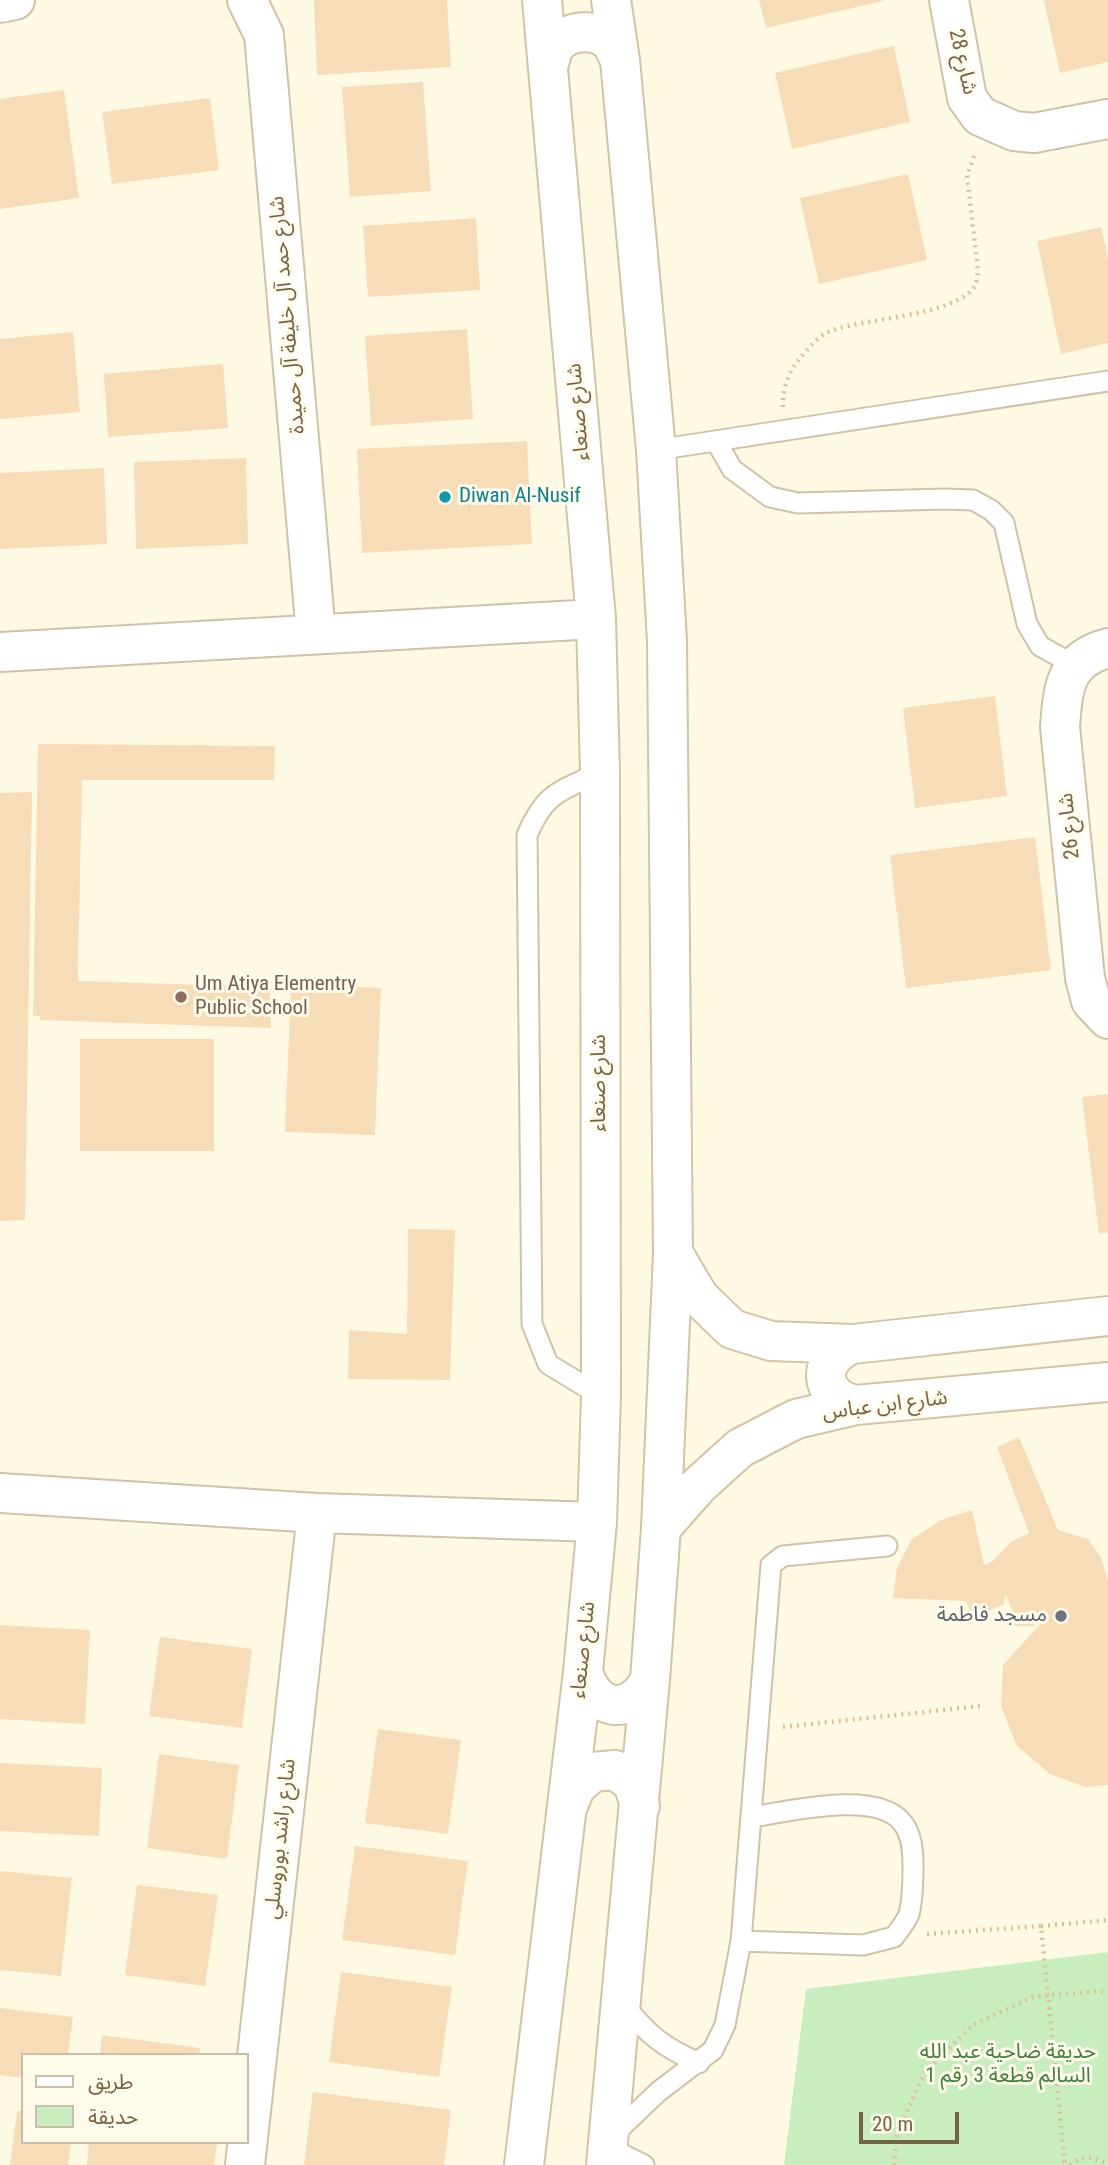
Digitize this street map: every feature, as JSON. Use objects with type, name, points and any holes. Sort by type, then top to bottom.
[{"type":"main road","points":[[0,3],[15,0]]},
{"type":"main road","name":"شارع حمد آل خليفة آل حميدة","points":[[247,0],[264,35],[316,634]]},
{"type":"main road","name":"شارع صنعاء","points":[[524,2165],[583,1672],[597,1522],[601,1396],[600,772],[596,619],[542,0]]},
{"type":"main road","points":[[608,2150],[650,1680],[661,1528],[673,1253],[667,641],[656,450],[620,60],[611,0]]},
{"type":"main road","name":"شارع 28","points":[[948,0],[967,98],[980,116],[1014,131],[1034,133],[1108,119]]},
{"type":"main road","points":[[549,62],[555,47],[567,36],[583,32],[600,35],[612,45],[620,60]]},
{"type":"main road","points":[[0,652],[596,619]]},
{"type":"main road","name":"شارع 26","points":[[1092,657],[1063,689],[1060,727],[1085,978],[1091,1001],[1108,1019]]},
{"type":"main road","points":[[673,1253],[699,1297],[732,1329],[771,1341],[853,1344],[1108,1316]]},
{"type":"main road","points":[[853,1344],[841,1348],[831,1357],[826,1369],[827,1383],[833,1394],[843,1403],[856,1405]]},
{"type":"main road","name":"شارع ابن عباس","points":[[661,1528],[698,1486],[740,1448],[796,1419],[856,1405],[1108,1382]]},
{"type":"main road","points":[[0,1493],[317,1513],[597,1522]]},
{"type":"main road","name":"شارع راشد بوروسلي","points":[[248,2138],[317,1513]]},
{"type":"main road","points":[[583,1672],[587,1688],[598,1700],[613,1705],[629,1703],[643,1694],[650,1680]]},
{"type":"main road","points":[[567,1809],[576,1786],[593,1772],[615,1770],[633,1783],[640,1806]]},
{"type":"main road","name":"شارع راشد بوروسلي","points":[[245,2165],[247,2144]]},
{"type":"lane","points":[[656,450],[1108,381]]},
{"type":"lane","points":[[716,441],[732,469],[770,498],[798,503],[973,500],[991,510],[1003,523],[1027,624],[1040,646],[1092,657]]},
{"type":"lane","points":[[600,772],[550,797],[537,812],[527,835],[532,1324],[548,1364],[601,1396]]},
{"type":"lane","points":[[644,2165],[608,2150],[658,2092],[713,2050],[725,2025],[741,1941],[771,1565],[783,1556],[887,1546]]},
{"type":"lane","points":[[741,1941],[863,1945],[894,1937],[908,1916],[913,1881],[913,1848],[902,1821],[887,1810],[869,1805],[836,1805],[751,1817]]},
{"type":"lane","points":[[622,2003],[651,2036],[669,2049],[699,2063]]},
{"type":"path","points":[[785,431],[783,398],[789,372],[806,351],[830,330],[941,307],[964,297],[976,285],[978,271],[967,175],[973,156],[996,125]]},
{"type":"path","points":[[757,1729],[980,1706]]},
{"type":"path","points":[[894,1937],[1108,1920]]},
{"type":"path","points":[[1041,1926],[1046,1996],[1067,2165],[1078,2158],[1095,2157],[1108,2165]]},
{"type":"path","points":[[894,2165],[897,2133],[925,2072],[973,2025],[1033,1997],[1100,1991],[1108,1993]]},
{"type":"green space","name":"حديقة ضاحية عبد الله السالم قطعة 3 رقم 1","points":[[1108,1952],[1108,2165],[784,2165],[806,1989]]},
{"type":"building","points":[[314,0],[447,0],[451,67],[317,75]]},
{"type":"building","points":[[759,0],[883,0],[883,1],[766,28]]},
{"type":"building","points":[[1044,0],[1108,0],[1108,62],[1060,73]]},
{"type":"building","points":[[894,46],[910,122],[792,149],[775,73]]},
{"type":"building","points":[[423,82],[431,191],[350,197],[342,87]]},
{"type":"building","points":[[64,90],[79,198],[0,209],[0,99]]},
{"type":"building","points":[[210,98],[219,170],[112,184],[102,112]]},
{"type":"building","points":[[908,174],[927,260],[819,284],[800,198]]},
{"type":"building","points":[[476,218],[480,290],[368,297],[363,226]]},
{"type":"building","points":[[1101,227],[1108,258],[1108,343],[1061,354],[1037,241]]},
{"type":"building","points":[[467,329],[473,419],[371,426],[365,336]]},
{"type":"building","points":[[73,332],[80,412],[0,419],[0,339]]},
{"type":"building","points":[[223,364],[228,428],[108,437],[104,374]]},
{"type":"building","name":"Diwan Al-Nusif","points":[[527,441],[532,544],[362,553],[357,449]]},
{"type":"building","points":[[246,458],[248,544],[136,549],[134,462]]},
{"type":"building","points":[[104,468],[107,544],[0,549],[0,473]]},
{"type":"building","points":[[995,696],[1007,796],[915,808],[903,708]]},
{"type":"building","points":[[38,744],[275,746],[274,780],[82,780],[78,975],[78,981],[270,987],[271,1028],[40,1020],[40,1016],[33,1016]]},
{"type":"building","points":[[32,792],[25,1220],[0,1221],[0,793]]},
{"type":"building","points":[[1035,837],[1051,970],[906,988],[890,855]]},
{"type":"building","points":[[291,984],[381,988],[375,1135],[285,1132]]},
{"type":"building","points":[[80,1039],[214,1039],[214,1151],[80,1151]]},
{"type":"building","points":[[1108,1094],[1108,1232],[1099,1234],[1082,1097]]},
{"type":"building","points":[[408,1229],[455,1230],[450,1380],[348,1379],[349,1330],[407,1334]]},
{"type":"building","name":"مسجد فاطمة","points":[[1019,1437],[1058,1530],[1088,1539],[1101,1558],[1108,1580],[1108,1785],[1085,1787],[1050,1774],[1017,1746],[1001,1706],[1003,1665],[1044,1620],[1033,1626],[1013,1626],[1013,1612],[1006,1595],[1003,1605],[985,1612],[971,1611],[966,1601],[893,1598],[897,1568],[912,1539],[941,1520],[972,1510],[984,1565],[993,1561],[1011,1542],[1029,1533],[997,1447]]},
{"type":"building","points":[[0,1625],[90,1630],[85,1724],[0,1719]]},
{"type":"building","points":[[160,1637],[252,1649],[242,1728],[149,1716]]},
{"type":"building","points":[[378,1729],[461,1740],[448,1834],[365,1823]]},
{"type":"building","points":[[159,1754],[239,1765],[227,1859],[147,1848]]},
{"type":"building","points":[[0,1763],[102,1768],[99,1836],[0,1831]]},
{"type":"building","points":[[355,1846],[468,1861],[455,1955],[342,1940]]},
{"type":"building","points":[[0,1871],[72,1878],[61,1976],[0,1970]]},
{"type":"building","points":[[137,1885],[218,1895],[205,1986],[125,1975]]},
{"type":"building","points":[[341,1972],[452,1987],[439,2077],[329,2062]]},
{"type":"building","points":[[0,2008],[73,2017],[68,2053],[21,2053],[21,2078],[0,2075]]},
{"type":"building","points":[[102,2035],[200,2048],[199,2053],[100,2053]]},
{"type":"building","points":[[313,2092],[451,2110],[444,2165],[304,2165]]},
{"type":"building","points":[[17,2111],[21,2111],[21,2144],[71,2144],[68,2165],[10,2165]]},
{"type":"building","points":[[89,2144],[217,2144],[214,2165],[87,2165]]},
{"type":"place","name":"Diwan Al-Nusif","points":[[445,497]]},
{"type":"place","name":"Um Atiya Elementry Public School","points":[[181,997]]},
{"type":"place","name":"مسجد فاطمة","points":[[1061,1616]]}]
